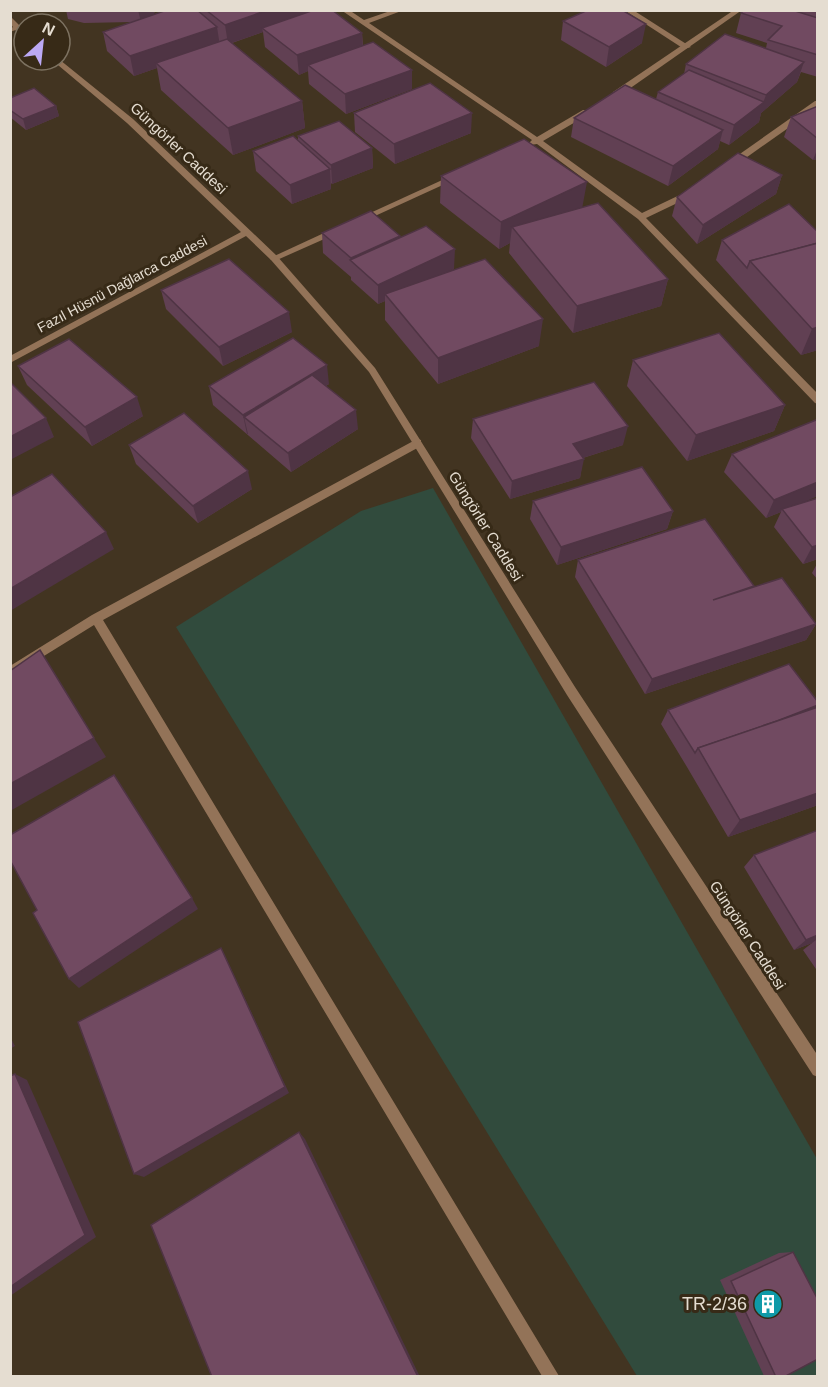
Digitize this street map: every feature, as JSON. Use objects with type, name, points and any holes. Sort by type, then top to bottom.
[{"type":"street","points":[[344,10],[538,141],[641,216],[818,401]]},
{"type":"street","points":[[363,23],[401,10]]},
{"type":"street","points":[[627,10],[687,47]]},
{"type":"street","points":[[610,98],[739,10]]},
{"type":"street","name":"Güngörler Caddesi","points":[[71,72],[130,121],[274,258],[372,370],[571,691],[818,1070]]},
{"type":"street","points":[[726,168],[818,103]]},
{"type":"street","points":[[528,145],[589,110]]},
{"type":"street","points":[[274,258],[464,173]]},
{"type":"street","points":[[641,216],[698,188]]},
{"type":"street","name":"Fazıl Hüsnü Dağlarca Caddesi","points":[[10,360],[247,232]]},
{"type":"street","points":[[10,672],[96,618],[417,443]]},
{"type":"street","points":[[96,618],[551,1377]]},
{"type":"green space","points":[[433,488],[817,1159],[817,1376],[637,1376],[176,627],[361,511]]},
{"type":"building","points":[[167,10],[197,10],[217,27],[130,56],[103,32]]},
{"type":"building","points":[[206,10],[268,10],[225,25]]},
{"type":"building","points":[[314,10],[332,10],[362,33],[297,55],[262,28]]},
{"type":"building","points":[[588,10],[622,10],[646,24],[609,47],[563,21]]},
{"type":"building","points":[[744,10],[792,10],[818,18],[818,55],[768,40],[782,26],[741,13]]},
{"type":"building","points":[[725,34],[804,62],[766,95],[686,64]]},
{"type":"building","points":[[227,39],[302,101],[228,128],[156,63]]},
{"type":"building","points":[[373,42],[412,70],[345,94],[308,65]]},
{"type":"building","points":[[689,70],[764,102],[734,125],[658,92]]},
{"type":"building","points":[[430,83],[472,113],[394,144],[354,113]]},
{"type":"building","points":[[625,85],[723,130],[673,166],[574,118]]},
{"type":"building","points":[[34,88],[56,106],[23,119],[10,110],[10,98]]},
{"type":"building","points":[[818,106],[818,139],[791,117]]},
{"type":"building","points":[[339,121],[372,148],[331,165],[298,136]]},
{"type":"building","points":[[293,136],[330,169],[290,185],[253,151]]},
{"type":"building","points":[[524,139],[587,182],[501,222],[441,176]]},
{"type":"building","points":[[738,153],[782,175],[703,225],[677,197]]},
{"type":"building","points":[[598,203],[668,279],[577,306],[512,227]]},
{"type":"building","points":[[789,204],[818,232],[818,243],[750,261],[747,268],[722,240]]},
{"type":"building","points":[[371,211],[400,236],[351,258],[322,233]]},
{"type":"building","points":[[426,226],[455,249],[378,285],[350,260]]},
{"type":"building","points":[[818,243],[818,327],[812,329],[750,261]]},
{"type":"building","points":[[229,259],[289,312],[219,347],[161,290]]},
{"type":"building","points":[[485,259],[543,319],[438,358],[385,294]]},
{"type":"building","points":[[719,333],[785,405],[696,435],[633,360]]},
{"type":"building","points":[[293,338],[327,365],[243,415],[209,386]]},
{"type":"building","points":[[69,339],[137,397],[85,427],[18,366]]},
{"type":"building","points":[[312,375],[356,410],[288,453],[244,417]]},
{"type":"building","points":[[10,382],[46,418],[10,437]]},
{"type":"building","points":[[594,382],[628,426],[573,444],[584,459],[512,481],[473,419]]},
{"type":"building","points":[[184,413],[248,471],[193,506],[129,445]]},
{"type":"building","points":[[816,420],[818,422],[818,482],[774,500],[732,454]]},
{"type":"building","points":[[642,467],[673,511],[561,547],[533,501]]},
{"type":"building","points":[[52,474],[106,532],[10,589],[10,497]]},
{"type":"building","points":[[818,498],[818,545],[812,547],[782,509]]},
{"type":"building","points":[[705,519],[754,586],[713,600],[782,578],[816,624],[652,679],[578,560]]},
{"type":"building","points":[[40,650],[94,738],[10,784],[10,671]]},
{"type":"building","points":[[789,664],[818,705],[698,748],[695,753],[668,710]]},
{"type":"building","points":[[818,707],[818,793],[740,820],[698,748]]},
{"type":"building","points":[[114,775],[192,898],[69,979],[33,913],[37,910],[10,860],[10,835]]},
{"type":"building","points":[[818,830],[818,935],[806,940],[754,855]]},
{"type":"building","points":[[221,948],[285,1087],[134,1174],[78,1022]]},
{"type":"building","points":[[15,1074],[85,1235],[10,1287],[10,1076]]},
{"type":"building","points":[[299,1132],[418,1377],[212,1377],[151,1225]]},
{"type":"building","name":"TR-2/36","points":[[793,1252],[818,1300],[818,1359],[784,1377],[776,1377],[731,1281]]},
{"type":"place","name":"TR-2/36","points":[[768,1304]]}]
